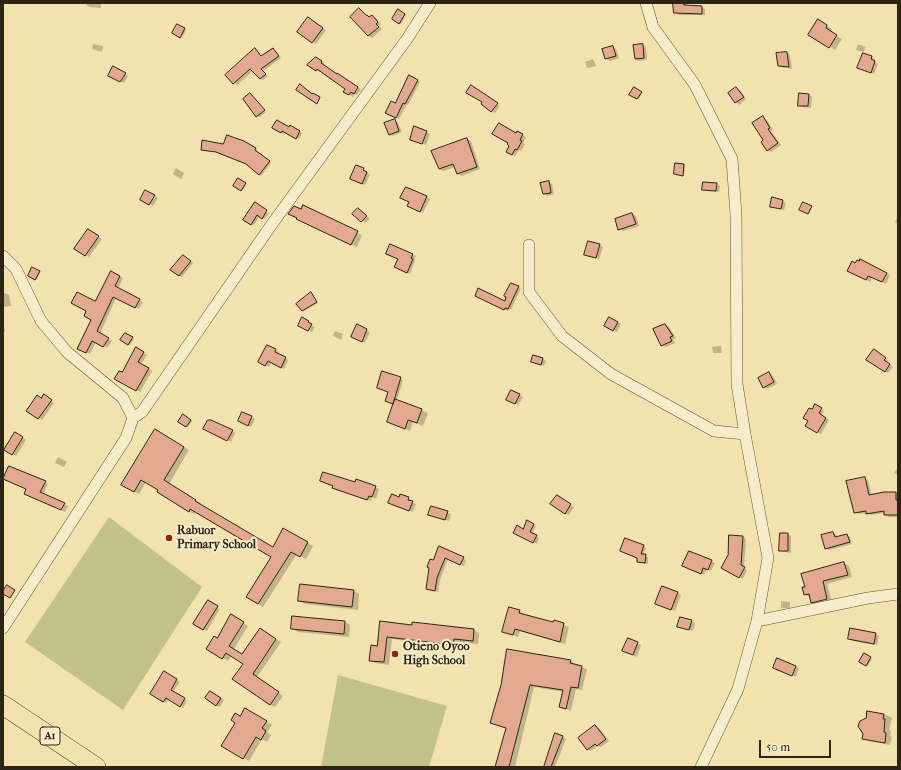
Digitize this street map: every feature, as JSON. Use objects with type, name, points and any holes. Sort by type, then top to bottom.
[{"type":"highway","name":"A1","points":[[3,705],[96,767]]},
{"type":"street","points":[[132,418],[142,412],[272,224],[406,40],[430,3]]},
{"type":"street","points":[[646,3],[653,27],[695,85],[732,159],[736,214],[737,384],[768,558],[757,621],[738,689],[701,767]]},
{"type":"street","points":[[529,244],[529,292],[562,336],[611,374],[714,431],[745,434]]},
{"type":"street","points":[[3,256],[16,269],[41,321],[67,352],[123,398],[132,418],[126,438],[3,628]]},
{"type":"street","points":[[757,621],[868,598],[898,594]]},
{"type":"green space","points":[[109,517],[202,587],[123,710],[25,642]]},
{"type":"green space","points":[[338,675],[447,706],[429,767],[321,767]]},
{"type":"building","points":[[673,3],[702,6],[702,14],[674,13]]},
{"type":"building","points":[[359,8],[369,17],[372,15],[378,22],[376,24],[379,27],[368,36],[350,17]]},
{"type":"building","points":[[398,9],[405,14],[399,24],[392,19]]},
{"type":"building","points":[[308,17],[323,28],[312,43],[297,32]]},
{"type":"building","points":[[818,19],[827,25],[826,28],[837,35],[829,48],[808,35]]},
{"type":"building","points":[[177,24],[185,28],[180,38],[172,33]]},
{"type":"building","points":[[643,44],[644,58],[635,59],[633,45]]},
{"type":"building","points":[[613,46],[616,56],[605,59],[602,49]]},
{"type":"building","points":[[255,48],[261,56],[273,48],[279,56],[261,69],[266,74],[260,79],[250,69],[233,84],[225,75]]},
{"type":"building","points":[[787,52],[789,67],[778,66],[776,53]]},
{"type":"building","points":[[863,53],[872,56],[871,59],[875,61],[871,73],[857,68]]},
{"type":"building","points":[[316,57],[322,61],[321,63],[358,87],[354,94],[351,92],[349,95],[343,92],[345,89],[317,69],[316,71],[307,65]]},
{"type":"building","points":[[113,66],[126,73],[120,82],[108,76]]},
{"type":"building","points":[[409,75],[418,80],[405,104],[403,103],[396,118],[385,113],[391,101],[395,103]]},
{"type":"building","points":[[300,84],[312,94],[313,93],[320,97],[317,104],[296,90]]},
{"type":"building","points":[[471,85],[498,103],[491,112],[481,104],[482,102],[466,93]]},
{"type":"building","points":[[634,87],[642,92],[637,99],[629,95]]},
{"type":"building","points":[[736,87],[744,97],[735,103],[728,93]]},
{"type":"building","points":[[250,93],[265,110],[256,117],[243,99]]},
{"type":"building","points":[[799,93],[809,94],[808,106],[798,106]]},
{"type":"building","points":[[763,116],[770,128],[768,129],[778,143],[767,151],[761,142],[763,140],[752,123]]},
{"type":"building","points":[[395,119],[399,131],[389,135],[384,123]]},
{"type":"building","points":[[277,120],[300,131],[296,139],[282,131],[281,133],[272,128]]},
{"type":"building","points":[[499,123],[516,133],[517,131],[523,134],[520,140],[522,141],[512,155],[506,152],[509,146],[507,144],[508,143],[492,134]]},
{"type":"building","points":[[414,126],[427,131],[422,144],[410,140]]},
{"type":"building","points":[[227,135],[244,141],[256,148],[255,150],[270,161],[259,175],[246,164],[216,152],[201,150],[202,140],[223,144]]},
{"type":"building","points":[[467,138],[477,167],[457,174],[453,164],[439,169],[431,151]]},
{"type":"building","points":[[675,163],[684,164],[683,176],[674,174]]},
{"type":"building","points":[[356,165],[364,168],[363,170],[367,172],[362,184],[350,179]]},
{"type":"building","points":[[238,178],[246,183],[241,191],[233,186]]},
{"type":"building","points":[[549,181],[551,193],[543,194],[540,183]]},
{"type":"building","points":[[703,182],[717,183],[716,191],[702,190]]},
{"type":"building","points":[[406,187],[427,196],[420,212],[407,206],[409,202],[400,198]]},
{"type":"building","points":[[145,190],[155,195],[149,205],[140,200]]},
{"type":"building","points":[[772,197],[783,200],[781,209],[770,207]]},
{"type":"building","points":[[255,202],[267,210],[262,219],[257,215],[251,225],[243,220]]},
{"type":"building","points":[[803,202],[812,206],[808,214],[799,210]]},
{"type":"building","points":[[303,205],[358,231],[351,245],[288,214],[294,206],[301,209]]},
{"type":"building","points":[[358,208],[367,216],[361,222],[352,214]]},
{"type":"building","points":[[632,213],[636,224],[618,230],[615,219]]},
{"type":"building","points":[[88,229],[99,236],[85,256],[74,249]]},
{"type":"building","points":[[588,241],[600,244],[596,258],[584,255]]},
{"type":"building","points":[[390,244],[413,254],[411,258],[413,259],[407,273],[394,267],[398,259],[386,254]]},
{"type":"building","points":[[183,255],[191,261],[179,276],[170,270]]},
{"type":"building","points":[[860,259],[887,273],[882,282],[868,276],[866,280],[847,271],[852,261],[855,263]]},
{"type":"building","points":[[32,267],[40,271],[35,280],[28,276]]},
{"type":"building","points":[[111,271],[120,276],[115,286],[140,299],[135,308],[113,297],[97,331],[109,338],[103,347],[92,341],[86,353],[77,349],[91,320],[84,316],[86,311],[71,303],[77,292],[95,301]]},
{"type":"building","points":[[511,283],[519,286],[508,309],[505,308],[504,310],[475,296],[478,288],[505,301],[506,297],[504,296]]},
{"type":"building","points":[[311,292],[317,302],[302,311],[296,304]]},
{"type":"building","points":[[302,317],[312,324],[308,331],[298,326]]},
{"type":"building","points":[[609,317],[618,322],[613,331],[604,326]]},
{"type":"building","points":[[357,324],[367,329],[362,342],[351,337]]},
{"type":"building","points":[[665,324],[673,336],[670,337],[672,341],[661,346],[653,329]]},
{"type":"building","points":[[125,333],[133,337],[128,345],[120,340]]},
{"type":"building","points":[[267,345],[276,349],[275,352],[286,357],[281,368],[268,361],[265,366],[258,362]]},
{"type":"building","points":[[136,347],[144,352],[138,362],[149,368],[136,391],[114,379],[119,371],[122,372]]},
{"type":"building","points":[[874,349],[886,358],[884,360],[890,364],[885,372],[866,360]]},
{"type":"building","points":[[533,355],[543,358],[541,365],[531,362]]},
{"type":"building","points":[[382,371],[401,377],[393,404],[385,401],[388,392],[377,388]]},
{"type":"building","points":[[769,372],[774,382],[763,388],[758,378]]},
{"type":"building","points":[[511,390],[520,394],[515,404],[506,400]]},
{"type":"building","points":[[44,394],[52,400],[38,419],[26,411],[37,395],[41,398]]},
{"type":"building","points":[[395,399],[422,409],[417,423],[408,420],[405,429],[387,422]]},
{"type":"building","points":[[815,404],[822,408],[819,413],[826,418],[817,433],[805,426],[808,421],[803,418],[809,408],[812,409]]},
{"type":"building","points":[[242,412],[252,416],[248,426],[238,421]]},
{"type":"building","points":[[183,414],[191,420],[186,427],[178,422]]},
{"type":"building","points":[[208,420],[233,430],[227,441],[203,429]]},
{"type":"building","points":[[155,429],[184,447],[164,480],[196,500],[195,501],[273,547],[283,528],[308,542],[300,557],[291,552],[258,604],[246,597],[271,557],[190,509],[189,512],[141,480],[134,492],[121,485]]},
{"type":"building","points":[[15,432],[23,437],[12,455],[4,450]]},
{"type":"building","points":[[9,466],[46,481],[40,492],[65,503],[61,510],[24,494],[26,489],[3,479]]},
{"type":"building","points":[[323,472],[355,482],[356,479],[376,486],[372,497],[369,496],[367,500],[332,488],[333,486],[320,481]]},
{"type":"building","points":[[865,477],[869,495],[884,492],[896,492],[896,500],[898,500],[898,515],[884,515],[884,511],[866,514],[866,511],[854,513],[846,481]]},
{"type":"building","points":[[392,494],[399,497],[400,494],[409,497],[408,500],[413,501],[409,511],[388,503]]},
{"type":"building","points":[[557,495],[571,504],[565,514],[550,504]]},
{"type":"building","points":[[431,506],[448,511],[445,520],[428,515]]},
{"type":"building","points":[[527,520],[534,524],[530,532],[537,535],[533,543],[513,533],[517,525],[523,529]]},
{"type":"building","points":[[833,532],[835,537],[847,534],[850,542],[825,549],[821,535]]},
{"type":"building","points":[[780,533],[788,533],[788,551],[779,551]]},
{"type":"building","points":[[729,535],[743,536],[741,565],[745,567],[739,578],[721,568],[728,555]]},
{"type":"building","points":[[625,538],[644,545],[641,554],[646,554],[645,563],[637,562],[637,558],[620,551]]},
{"type":"building","points":[[439,546],[464,557],[460,565],[445,558],[437,578],[435,591],[426,589],[429,568],[427,567],[430,559],[433,560]]},
{"type":"building","points":[[689,551],[712,560],[708,570],[703,568],[701,574],[682,566]]},
{"type":"building","points":[[844,562],[848,575],[823,581],[827,599],[811,603],[809,594],[804,595],[802,587],[805,587],[801,574]]},
{"type":"building","points":[[300,584],[354,590],[352,607],[298,601]]},
{"type":"building","points":[[7,585],[15,590],[10,598],[3,594],[3,591]]},
{"type":"building","points":[[662,586],[678,592],[671,610],[655,604]]},
{"type":"building","points":[[208,600],[218,606],[203,630],[193,624]]},
{"type":"building","points":[[509,607],[520,610],[519,613],[553,622],[554,620],[564,623],[560,642],[515,629],[513,635],[502,632]]},
{"type":"building","points":[[231,614],[244,622],[229,646],[242,654],[260,628],[276,639],[253,674],[279,692],[270,705],[232,679],[243,664],[226,653],[222,659],[206,649],[214,636],[217,638]]},
{"type":"building","points":[[292,616],[345,621],[344,634],[291,629]]},
{"type":"building","points":[[680,617],[692,620],[689,630],[677,627]]},
{"type":"building","points":[[380,621],[412,625],[412,622],[474,629],[473,641],[454,639],[453,645],[387,637],[384,662],[369,661],[371,645],[377,646]]},
{"type":"building","points":[[850,628],[876,633],[874,644],[848,639]]},
{"type":"building","points":[[628,638],[638,642],[633,655],[622,651]]},
{"type":"building","points":[[507,649],[571,660],[570,663],[582,666],[578,688],[571,687],[566,709],[559,707],[563,690],[530,685],[509,767],[495,767],[506,728],[490,723],[501,685]]},
{"type":"building","points":[[864,653],[871,657],[866,666],[859,662]]},
{"type":"building","points":[[777,658],[796,666],[792,676],[773,668]]},
{"type":"building","points":[[164,671],[177,679],[171,690],[185,698],[180,707],[166,698],[163,702],[150,694]]},
{"type":"building","points":[[210,691],[221,698],[216,706],[205,698]]},
{"type":"building","points":[[245,708],[267,721],[262,728],[266,731],[261,740],[256,737],[243,759],[221,746],[235,723],[231,720],[235,713],[240,716]]},
{"type":"building","points":[[867,711],[884,714],[884,732],[886,733],[885,743],[862,739],[863,734],[858,726],[860,721],[866,718]]},
{"type":"building","points":[[595,725],[606,739],[597,746],[595,744],[587,750],[578,738]]},
{"type":"building","points":[[555,733],[563,736],[551,767],[544,767]]},
{"type":"place","name":"Rabuor Primary School","points":[[169,538]]},
{"type":"place","name":"Otieno Oyoo High School","points":[[395,654]]}]
